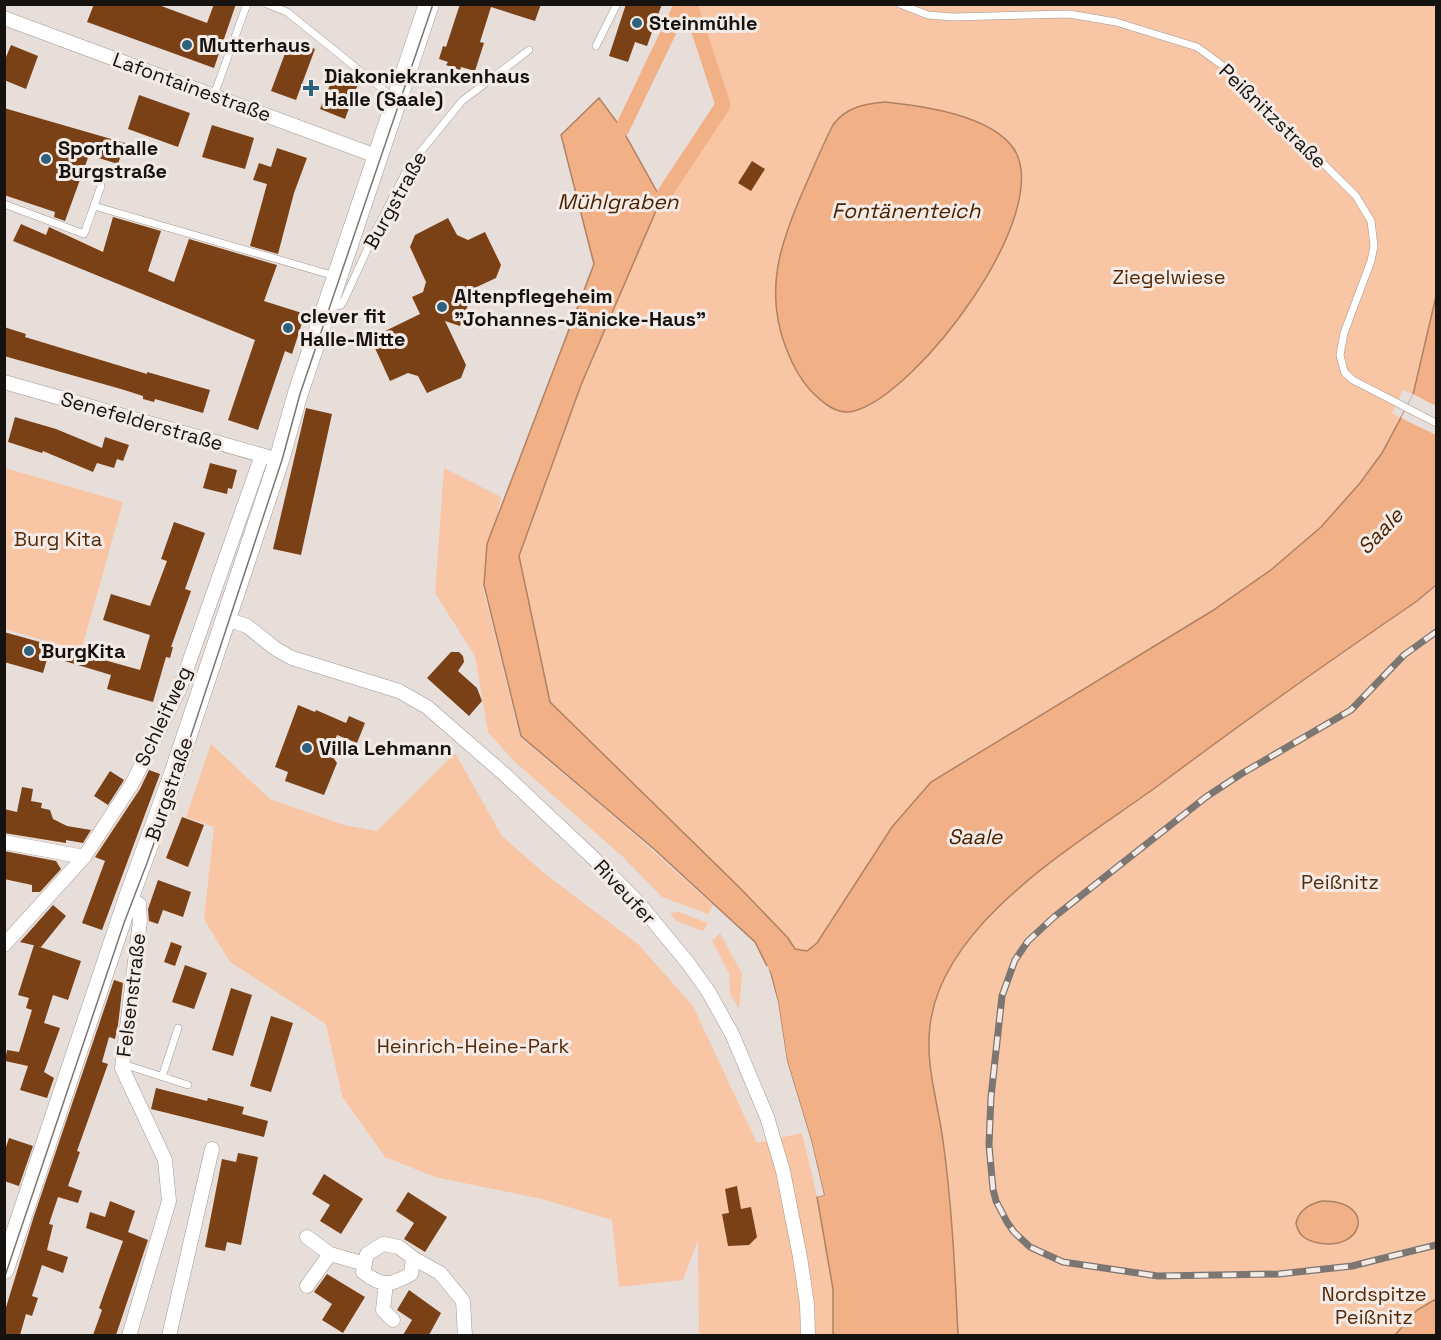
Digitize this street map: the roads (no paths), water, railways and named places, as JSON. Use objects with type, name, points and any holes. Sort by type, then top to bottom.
[{"type":"street","name":"Burgstraße","points":[[6,1262],[226,619],[271,457],[298,393],[429,4]]},
{"type":"street","name":"Lafontainestraße","points":[[4,18],[379,157]]},
{"type":"street","name":"Senefelderstraße","points":[[4,382],[271,457]]},
{"type":"street","name":"Schleifweg","points":[[4,945],[84,857],[132,784],[180,688],[271,457]]},
{"type":"street","name":"Riveufer","points":[[226,619],[247,626],[276,649],[292,658],[399,691],[427,707],[503,773],[605,869],[641,906],[688,963],[708,991],[732,1034],[767,1117],[783,1171],[800,1257],[807,1304],[808,1335]]},
{"type":"street","points":[[4,842],[84,857]]},
{"type":"street","name":"Felsenstraße","points":[[129,897],[139,904],[140,921],[122,1068],[165,1160],[169,1201],[129,1335]]},
{"type":"street","points":[[170,1335],[212,1149]]},
{"type":"street","points":[[307,1237],[330,1254],[365,1264]]},
{"type":"street","points":[[412,1258],[411,1274],[395,1283],[377,1283],[363,1272],[367,1254],[383,1244],[399,1247],[412,1258],[440,1273],[464,1301],[465,1335]]},
{"type":"street","points":[[307,1286],[330,1254]]},
{"type":"street","points":[[386,1283],[383,1311],[393,1320]]},
{"type":"lane","points":[[214,95],[247,4]]},
{"type":"lane","points":[[267,4],[287,12],[398,100]]},
{"type":"lane","points":[[596,46],[617,4]]},
{"type":"lane","name":"Peißnitzstraße","points":[[900,4],[928,15],[953,17],[1069,14],[1116,22],[1197,47],[1230,71],[1356,196],[1369,215],[1373,227],[1373,254],[1344,333],[1340,355],[1347,375],[1362,386],[1437,423]]},
{"type":"lane","name":"Burgstraße","points":[[327,308],[341,305],[377,228],[410,166],[462,101],[529,50]]},
{"type":"lane","points":[[4,204],[84,234],[101,186]]},
{"type":"lane","points":[[94,206],[338,277]]},
{"type":"lane","points":[[162,1077],[178,1028]]},
{"type":"lane","points":[[123,1064],[188,1085]]},
{"type":"water","name":"Saale","points":[[599,98],[622,129],[661,199],[581,385],[519,556],[550,702],[741,889],[788,938],[795,949],[807,951],[817,943],[892,827],[931,782],[1212,611],[1272,569],[1321,527],[1360,483],[1382,453],[1413,395],[1436,296],[1436,585],[1417,601],[1058,856],[988,917],[960,951],[940,987],[930,1026],[929,1055],[949,1189],[958,1335],[833,1335],[833,1289],[817,1197],[824,1195],[811,1140],[787,1061],[778,1002],[771,974],[755,942],[654,849],[521,736],[484,585],[487,544],[594,264],[561,135]]},
{"type":"water","name":"Fontänenteich","points":[[885,102],[955,114],[989,128],[1003,137],[1014,149],[1021,178],[1015,215],[998,256],[973,298],[943,338],[911,372],[881,398],[854,411],[842,412],[825,403],[811,391],[791,360],[779,327],[776,307],[778,268],[795,211],[833,125],[844,114],[856,107]]},
{"type":"water","points":[[1322,1201],[1340,1203],[1351,1209],[1357,1217],[1358,1226],[1353,1234],[1344,1241],[1331,1244],[1314,1242],[1302,1236],[1298,1230],[1296,1223],[1302,1211]]},
{"type":"water","points":[[1436,1299],[1436,1335],[1395,1335],[1417,1310]]},
{"type":"waterway","name":"Mühlgraben","points":[[622,129],[682,4]]},
{"type":"waterway","name":"Mühlgraben","points":[[661,199],[723,105],[690,4]]},
{"type":"tram line","points":[[4,1279],[124,923],[176,781],[282,460],[300,394],[433,4]]},
{"type":"railway","points":[[1436,632],[1404,655],[1351,710],[1206,797],[1054,917],[1028,941],[1015,960],[1002,996],[991,1097],[989,1145],[993,1189],[996,1201],[1007,1222],[1030,1247],[1063,1262],[1158,1276],[1279,1274],[1352,1266],[1436,1245]]},
{"type":"place","name":"Steinmühle","points":[[637,23]]},
{"type":"place","name":"Mutterhaus","points":[[187,45]]},
{"type":"place","name":"Diakoniekrankenhaus Halle (Saale)","points":[[311,88]]},
{"type":"place","name":"Sporthalle Burgstraße","points":[[46,159]]},
{"type":"place","name":"Altenpflegeheim \"Johannes-Jänicke-Haus\"","points":[[442,307]]},
{"type":"place","name":"clever fit Halle-Mitte","points":[[288,328]]},
{"type":"place","name":"BurgKita","points":[[29,651]]},
{"type":"place","name":"Villa Lehmann","points":[[307,748]]},
{"type":"park label","name":"Ziegelwiese","points":[[1169,277]]},
{"type":"park label","name":"Burg Kita","points":[[58,539]]},
{"type":"park label","name":"Peißnitz","points":[[1340,882]]},
{"type":"park label","name":"Heinrich-Heine-Park","points":[[473,1046]]},
{"type":"park label","name":"Nordspitze Peißnitz","points":[[1374,1306]]}]
